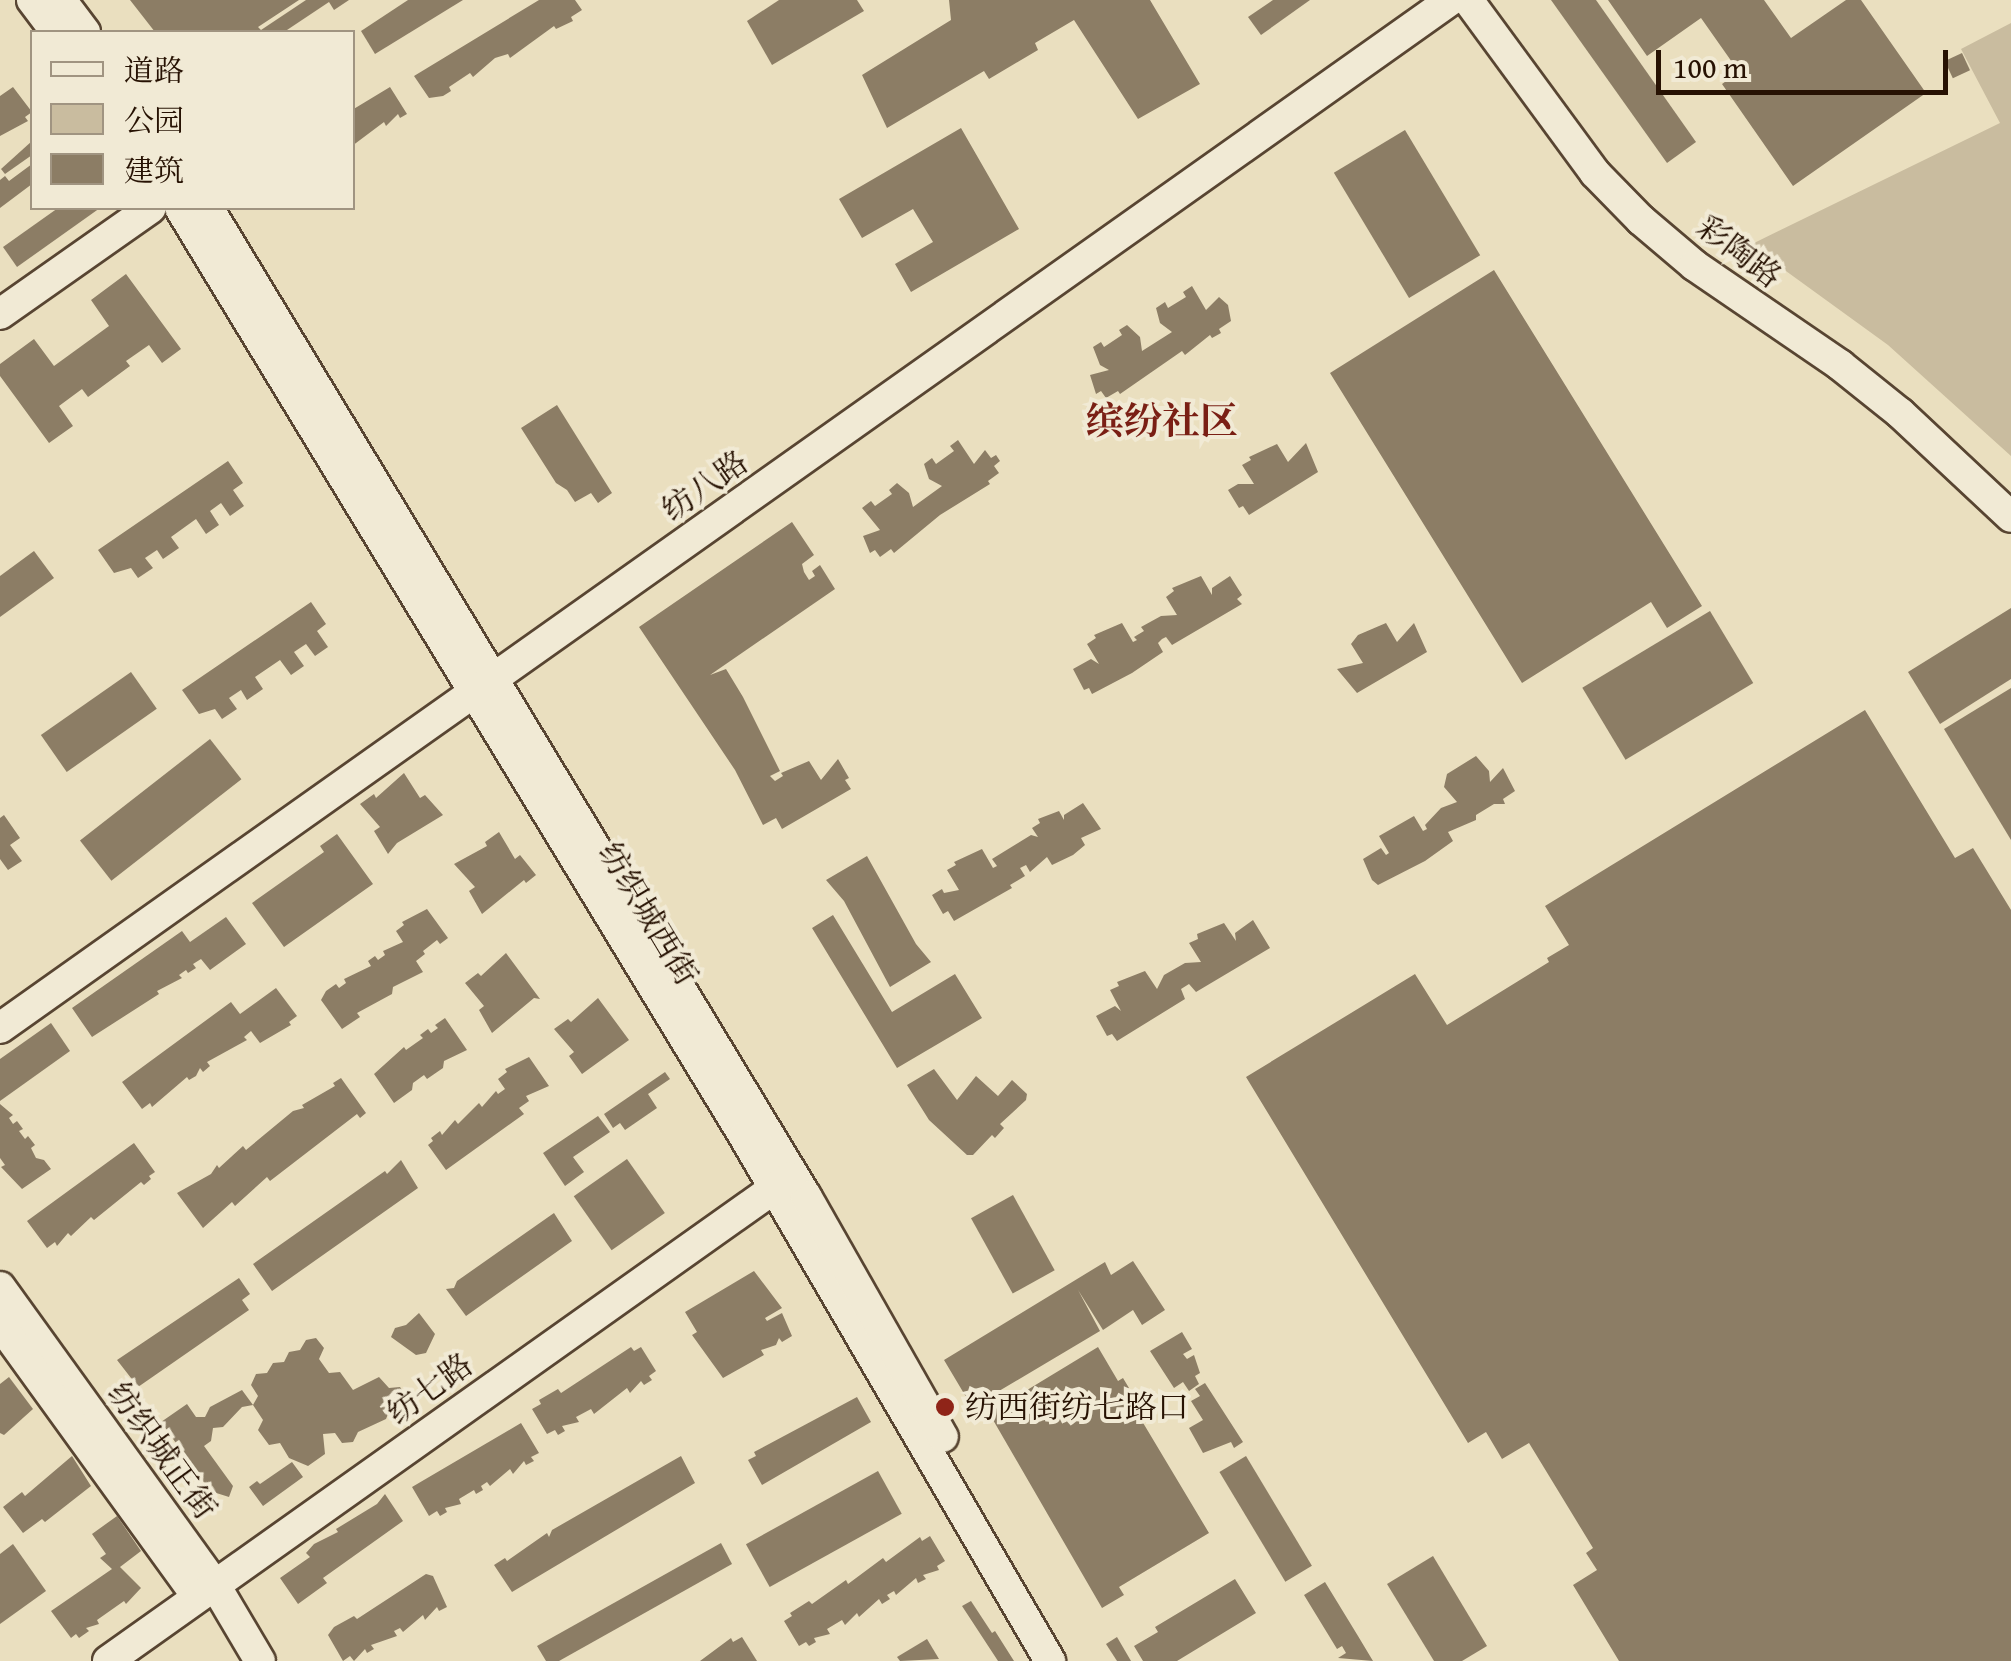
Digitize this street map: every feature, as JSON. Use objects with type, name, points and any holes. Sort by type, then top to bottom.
[{"type":"street","points":[[32,0],[54,30]]},
{"type":"street","points":[[61,0],[84,30]]},
{"type":"street","name":"纺八路","points":[[0,1028],[1451,0]]},
{"type":"street","name":"彩陶路","points":[[1468,0],[1595,174],[1641,220],[1694,264],[1840,365],[1900,412],[2011,517]]},
{"type":"street","points":[[0,314],[148,210]]},
{"type":"street","name":"纺织城西街","points":[[181,210],[483,686],[1071,1661]]},
{"type":"street","name":"纺织城西街","points":[[209,210],[483,686]]},
{"type":"street","name":"纺织城西街","points":[[784,1181],[1050,1661]]},
{"type":"street","name":"纺七路","points":[[108,1661],[784,1181]]},
{"type":"street","name":"纺织城正街","points":[[0,1287],[206,1591],[238,1661]]},
{"type":"street","name":"纺织城正街","points":[[0,1324],[260,1661]]},
{"type":"green space","points":[[2011,23],[2011,456],[1888,345],[1750,245],[2000,123],[1961,49]]},
{"type":"building","points":[[130,0],[299,0],[258,27],[261,30],[153,30]]},
{"type":"building","points":[[306,0],[349,0],[334,10],[329,2],[287,30],[261,30]]},
{"type":"building","points":[[408,0],[463,0],[375,54],[361,31]]},
{"type":"building","points":[[539,0],[575,0],[582,10],[571,17],[573,21],[556,29],[554,26],[510,58],[508,54],[495,58],[473,77],[470,73],[449,87],[451,91],[443,96],[429,98],[414,76]]},
{"type":"building","points":[[779,0],[857,0],[864,11],[772,65],[747,21]]},
{"type":"building","points":[[949,0],[1150,0],[1200,84],[1138,119],[1074,20],[1035,43],[1038,50],[989,79],[984,71],[887,128],[862,75],[951,20]]},
{"type":"building","points":[[1273,0],[1310,0],[1261,35],[1248,17]]},
{"type":"building","points":[[1551,0],[1596,0],[1696,142],[1667,163]]},
{"type":"building","points":[[1608,0],[1764,0],[1791,38],[1846,0],[1861,0],[1926,93],[1793,186],[1722,84],[1739,72],[1701,18],[1647,56]]},
{"type":"building","points":[[1962,53],[1970,70],[1953,78],[1945,61]]},
{"type":"building","points":[[13,87],[30,113],[25,117],[28,121],[0,136],[0,96]]},
{"type":"building","points":[[390,87],[407,114],[400,118],[398,114],[386,126],[384,122],[355,144],[355,108]]},
{"type":"building","points":[[961,128],[1019,229],[911,292],[895,264],[933,242],[913,209],[862,238],[839,199]]},
{"type":"building","points":[[1405,130],[1480,255],[1409,298],[1334,173]]},
{"type":"building","points":[[30,143],[30,156],[5,174],[1,169]]},
{"type":"building","points":[[30,165],[30,186],[0,208],[0,180],[5,176],[9,181]]},
{"type":"building","points":[[55,210],[97,210],[17,267],[3,247]]},
{"type":"building","points":[[1494,270],[1702,606],[1667,628],[1651,602],[1522,683],[1330,373]]},
{"type":"building","points":[[126,274],[181,349],[162,363],[149,345],[126,361],[130,366],[88,397],[82,389],[59,406],[73,426],[49,443],[0,376],[0,364],[34,339],[54,366],[109,326],[91,300]]},
{"type":"building","points":[[1192,286],[1206,310],[1219,297],[1228,305],[1231,321],[1219,329],[1221,333],[1212,338],[1210,335],[1185,355],[1182,351],[1120,394],[1118,391],[1106,398],[1101,391],[1096,394],[1090,375],[1109,370],[1100,365],[1093,347],[1101,342],[1104,347],[1122,335],[1119,330],[1127,325],[1140,337],[1142,351],[1172,332],[1160,323],[1156,308],[1165,302],[1168,308],[1186,297],[1183,292]]},
{"type":"building","points":[[557,405],[612,493],[598,503],[591,493],[575,502],[556,483],[521,428]]},
{"type":"building","points":[[958,440],[974,464],[985,450],[991,458],[996,455],[1000,461],[994,466],[999,473],[988,481],[990,484],[940,515],[894,553],[891,549],[880,557],[875,550],[870,553],[863,536],[880,530],[862,508],[871,501],[875,506],[892,494],[889,490],[897,483],[909,493],[913,507],[942,486],[929,479],[924,464],[932,458],[936,464],[954,451],[950,446]]},
{"type":"building","points":[[1306,443],[1318,472],[1249,515],[1243,506],[1239,508],[1228,490],[1238,484],[1254,484],[1242,465],[1251,460],[1249,457],[1277,444],[1288,462]]},
{"type":"building","points":[[228,461],[243,483],[233,490],[244,506],[230,516],[221,503],[210,511],[219,525],[206,534],[196,519],[171,537],[179,548],[163,559],[157,550],[145,558],[153,568],[138,578],[131,568],[114,573],[98,550]]},
{"type":"building","points":[[792,522],[814,555],[802,564],[809,580],[820,565],[835,589],[710,675],[726,669],[780,771],[770,776],[775,781],[783,776],[781,773],[809,761],[821,780],[838,759],[849,778],[845,780],[851,789],[782,829],[776,818],[763,825],[735,770],[639,627]]},
{"type":"building","points":[[34,551],[54,578],[0,617],[0,576]]},
{"type":"building","points":[[1201,576],[1212,595],[1212,588],[1230,576],[1242,595],[1237,599],[1242,604],[1172,645],[1166,637],[1162,639],[1158,643],[1163,652],[1132,673],[1092,694],[1089,688],[1084,690],[1073,669],[1091,659],[1099,664],[1087,644],[1096,638],[1094,635],[1122,623],[1133,642],[1137,640],[1134,637],[1144,631],[1141,627],[1161,616],[1177,615],[1166,597],[1174,591],[1172,588]]},
{"type":"building","points":[[311,602],[326,624],[317,631],[328,647],[315,656],[306,644],[294,652],[304,666],[291,675],[280,660],[255,677],[263,689],[247,700],[241,690],[229,698],[237,709],[222,719],[215,709],[199,714],[182,690]]},
{"type":"building","points":[[2011,608],[2011,679],[1940,724],[1908,672]]},
{"type":"building","points":[[1710,611],[1753,683],[1626,760],[1582,688]]},
{"type":"building","points":[[1386,623],[1397,642],[1414,623],[1427,652],[1357,693],[1337,669],[1363,663],[1351,644],[1358,635]]},
{"type":"building","points":[[131,672],[157,709],[67,772],[41,735]]},
{"type":"building","points":[[2011,688],[2011,840],[1944,729]]},
{"type":"building","points":[[1865,710],[1955,858],[1973,848],[2011,910],[2011,1661],[1619,1661],[1573,1585],[1597,1570],[1586,1553],[1593,1548],[1529,1443],[1502,1459],[1486,1432],[1468,1443],[1246,1077],[1415,974],[1447,1025],[1549,962],[1547,958],[1569,945],[1545,906]]},
{"type":"building","points":[[210,739],[241,779],[111,881],[80,841]]},
{"type":"building","points":[[1476,756],[1489,771],[1490,782],[1503,768],[1515,791],[1503,799],[1505,804],[1494,804],[1476,815],[1476,820],[1448,832],[1453,841],[1425,861],[1378,885],[1363,859],[1381,848],[1386,855],[1389,853],[1379,836],[1414,816],[1423,831],[1427,829],[1425,825],[1441,808],[1457,802],[1444,787],[1447,774]]},
{"type":"building","points":[[404,773],[420,798],[425,795],[443,815],[397,843],[388,854],[374,831],[380,827],[360,804],[374,794],[376,798]]},
{"type":"building","points":[[1083,803],[1101,829],[1081,838],[1085,845],[1073,855],[1052,865],[1047,857],[1030,872],[1026,865],[1020,868],[1025,876],[1010,885],[1012,888],[954,921],[948,911],[943,914],[932,895],[942,889],[944,893],[959,890],[947,870],[956,865],[954,862],[982,849],[993,868],[997,866],[992,859],[1031,835],[1038,837],[1032,828],[1040,823],[1038,819],[1059,811],[1064,820],[1064,815]]},
{"type":"building","points":[[4,815],[20,838],[10,845],[22,861],[8,870],[0,859],[0,818]]},
{"type":"building","points":[[499,832],[515,859],[520,855],[536,875],[482,914],[469,891],[475,887],[454,864],[487,846],[485,842]]},
{"type":"building","points":[[337,834],[373,884],[284,947],[252,903],[324,852],[320,846]]},
{"type":"building","points":[[867,856],[916,944],[931,962],[890,987],[844,901],[826,880]]},
{"type":"building","points":[[427,909],[448,938],[440,944],[437,940],[423,951],[425,954],[416,961],[423,972],[393,987],[392,994],[357,1013],[360,1017],[342,1029],[321,1000],[326,991],[336,984],[339,988],[346,983],[344,979],[371,966],[368,961],[375,956],[378,960],[385,955],[383,951],[403,942],[396,931],[404,925],[402,922]]},
{"type":"building","points":[[833,915],[892,1012],[955,974],[982,1018],[897,1068],[812,928]]},
{"type":"building","points":[[226,917],[246,944],[210,970],[201,959],[193,964],[196,968],[188,973],[186,970],[179,975],[182,978],[92,1037],[72,1008],[182,931],[190,942]]},
{"type":"building","points":[[1253,920],[1270,948],[1196,992],[1189,984],[1181,989],[1185,999],[1117,1041],[1112,1034],[1107,1036],[1096,1016],[1115,1006],[1121,1011],[1110,990],[1119,986],[1117,982],[1145,971],[1157,989],[1164,975],[1185,963],[1201,962],[1189,943],[1198,939],[1197,934],[1224,923],[1236,941],[1235,933]]},
{"type":"building","points":[[506,953],[540,999],[534,998],[492,1033],[479,1010],[484,1006],[465,983],[478,973],[481,976]]},
{"type":"building","points":[[276,988],[297,1016],[289,1022],[291,1025],[260,1043],[251,1031],[244,1037],[247,1040],[207,1062],[210,1066],[203,1072],[200,1068],[196,1076],[189,1080],[187,1077],[152,1107],[150,1103],[142,1109],[122,1082],[231,1002],[240,1014]]},
{"type":"building","points":[[598,998],[629,1040],[582,1074],[569,1056],[574,1052],[554,1029],[568,1019],[571,1022]]},
{"type":"building","points":[[445,1018],[467,1050],[444,1061],[443,1068],[427,1079],[424,1075],[394,1103],[374,1074],[404,1047],[406,1050],[423,1038],[420,1035],[428,1029],[431,1033],[438,1028],[435,1025]]},
{"type":"building","points":[[51,1023],[70,1051],[0,1101],[0,1059]]},
{"type":"building","points":[[529,1057],[549,1086],[526,1096],[529,1101],[519,1108],[524,1114],[446,1170],[428,1145],[433,1141],[431,1138],[440,1131],[442,1135],[455,1120],[458,1124],[479,1103],[482,1107],[496,1091],[498,1094],[505,1089],[498,1079],[507,1072],[505,1069]]},
{"type":"building","points":[[934,1069],[957,1100],[976,1076],[998,1096],[1012,1080],[1027,1094],[1026,1100],[1000,1124],[1004,1128],[995,1138],[992,1135],[973,1155],[967,1155],[929,1120],[907,1085]]},
{"type":"building","points":[[665,1072],[670,1079],[648,1094],[657,1108],[625,1130],[620,1123],[613,1128],[604,1114]]},
{"type":"building","points":[[341,1078],[366,1113],[360,1118],[357,1114],[270,1181],[267,1177],[203,1228],[177,1193],[211,1174],[243,1146],[246,1150]]},
{"type":"building","points":[[0,1104],[13,1115],[9,1118],[13,1124],[17,1121],[23,1129],[19,1131],[25,1139],[28,1136],[35,1145],[31,1148],[36,1158],[44,1160],[51,1169],[22,1189],[1,1167],[5,1165],[0,1158]]},
{"type":"building","points":[[598,1116],[610,1132],[573,1157],[584,1172],[565,1186],[543,1153]]},
{"type":"building","points":[[134,1143],[155,1172],[149,1176],[151,1179],[144,1185],[141,1182],[94,1220],[91,1217],[71,1236],[68,1233],[57,1246],[55,1242],[47,1248],[27,1221]]},
{"type":"building","points":[[627,1159],[665,1213],[612,1250],[574,1196]]},
{"type":"building","points":[[401,1160],[418,1188],[272,1291],[253,1264],[385,1171],[387,1174]]},
{"type":"building","points":[[1013,1195],[1055,1270],[1013,1293],[971,1218]]},
{"type":"building","points":[[554,1213],[572,1241],[466,1316],[446,1289],[454,1288],[457,1281]]},
{"type":"building","points":[[1133,1261],[1165,1310],[1142,1325],[1133,1310],[1103,1330],[1078,1290],[1100,1331],[972,1407],[944,1360],[1105,1262],[1111,1275]]},
{"type":"building","points":[[754,1271],[782,1308],[765,1318],[767,1321],[782,1313],[792,1336],[782,1342],[779,1338],[776,1345],[761,1350],[764,1355],[723,1378],[692,1335],[697,1332],[685,1312]]},
{"type":"building","points":[[239,1278],[250,1294],[242,1300],[249,1310],[138,1387],[117,1360]]},
{"type":"building","points":[[419,1313],[435,1334],[426,1353],[416,1355],[391,1337],[395,1328],[406,1325]]},
{"type":"building","points":[[1182,1332],[1192,1349],[1183,1354],[1187,1359],[1194,1355],[1200,1373],[1195,1376],[1199,1384],[1189,1391],[1183,1382],[1174,1388],[1150,1351]]},
{"type":"building","points":[[316,1338],[324,1348],[319,1359],[329,1373],[340,1372],[353,1390],[379,1377],[389,1388],[400,1387],[407,1397],[402,1407],[390,1409],[386,1419],[358,1432],[353,1442],[342,1443],[335,1433],[323,1434],[325,1454],[308,1466],[289,1458],[280,1443],[269,1445],[258,1430],[263,1420],[253,1405],[258,1396],[251,1385],[256,1374],[267,1373],[273,1363],[284,1362],[289,1352],[300,1350],[306,1340]]},
{"type":"building","points":[[631,1347],[634,1351],[641,1347],[656,1371],[649,1376],[652,1380],[644,1385],[641,1381],[630,1393],[627,1388],[594,1414],[591,1409],[576,1417],[579,1422],[562,1426],[565,1431],[558,1435],[555,1430],[547,1434],[532,1409],[541,1404],[539,1400],[558,1389],[561,1393]]},
{"type":"building","points":[[1098,1347],[1118,1381],[1123,1378],[1129,1388],[1124,1391],[1209,1533],[1119,1587],[1124,1595],[1102,1608],[989,1413]]},
{"type":"building","points":[[9,1377],[33,1409],[4,1435],[0,1433],[0,1384]]},
{"type":"building","points":[[1205,1383],[1243,1442],[1234,1448],[1231,1442],[1203,1453],[1189,1428],[1203,1420],[1191,1401],[1200,1396],[1195,1389]]},
{"type":"building","points":[[242,1390],[253,1405],[242,1407],[223,1427],[213,1428],[211,1441],[204,1446],[233,1486],[229,1497],[210,1491],[161,1422],[187,1404],[196,1417],[205,1417],[210,1407]]},
{"type":"building","points":[[857,1397],[871,1422],[762,1485],[748,1460],[756,1456],[754,1452]]},
{"type":"building","points":[[521,1423],[539,1453],[531,1457],[534,1461],[526,1465],[524,1461],[513,1474],[510,1469],[490,1486],[487,1482],[481,1486],[483,1490],[476,1494],[474,1490],[459,1499],[461,1504],[445,1508],[447,1512],[440,1516],[437,1511],[429,1516],[412,1487]]},
{"type":"building","points":[[72,1456],[91,1486],[45,1522],[42,1519],[23,1533],[3,1507],[22,1492],[25,1496]]},
{"type":"building","points":[[681,1456],[695,1483],[512,1592],[494,1565],[505,1558],[507,1561],[547,1533],[549,1537],[552,1530]]},
{"type":"building","points":[[1246,1456],[1312,1566],[1285,1582],[1219,1472]]},
{"type":"building","points":[[292,1462],[303,1477],[263,1506],[249,1487]]},
{"type":"building","points":[[878,1471],[902,1514],[770,1587],[746,1544]]},
{"type":"building","points":[[385,1494],[403,1521],[323,1578],[327,1583],[298,1604],[280,1578],[310,1557],[306,1553],[314,1544],[338,1532],[336,1529],[377,1504]]},
{"type":"building","points":[[117,1516],[141,1551],[120,1567],[141,1588],[126,1604],[124,1601],[97,1620],[99,1624],[86,1628],[89,1631],[79,1638],[76,1634],[71,1638],[51,1611],[112,1569],[100,1558],[106,1554],[92,1534]]},
{"type":"building","points":[[930,1536],[945,1561],[937,1566],[939,1570],[923,1575],[926,1579],[918,1583],[916,1578],[896,1595],[894,1591],[887,1595],[890,1599],[882,1604],[879,1599],[845,1625],[842,1620],[827,1629],[830,1634],[814,1638],[816,1642],[809,1646],[806,1642],[799,1646],[784,1621],[792,1616],[790,1613],[809,1601],[812,1604],[846,1580],[848,1584],[883,1558],[886,1562],[920,1537],[922,1541]]},
{"type":"building","points":[[721,1543],[732,1564],[559,1661],[546,1661],[537,1646]]},
{"type":"building","points":[[13,1544],[46,1591],[0,1624],[0,1554]]},
{"type":"building","points":[[1433,1556],[1487,1646],[1462,1661],[1434,1661],[1387,1584]]},
{"type":"building","points":[[426,1574],[433,1576],[447,1607],[439,1611],[437,1607],[425,1620],[423,1615],[403,1632],[400,1628],[394,1631],[397,1636],[371,1645],[374,1649],[367,1653],[365,1649],[354,1661],[350,1656],[343,1661],[328,1635],[334,1627],[354,1616],[357,1619]]},
{"type":"building","points":[[1235,1579],[1256,1613],[1177,1661],[1143,1661],[1134,1646],[1158,1632],[1155,1627]]},
{"type":"building","points":[[1325,1582],[1373,1661],[1338,1658],[1346,1653],[1342,1646],[1337,1649],[1304,1595]]},
{"type":"building","points":[[971,1601],[1014,1661],[998,1661],[962,1606]]},
{"type":"building","points":[[742,1637],[757,1661],[700,1661],[731,1638],[733,1642]]},
{"type":"building","points":[[1117,1637],[1131,1661],[1117,1661],[1106,1644]]},
{"type":"building","points":[[927,1639],[939,1659],[900,1661],[897,1657]]},
{"type":"place","name":"纺西街纺七路口","points":[[945,1407]]},
{"type":"district","name":"缤纷社区","points":[[1162,421]]}]
